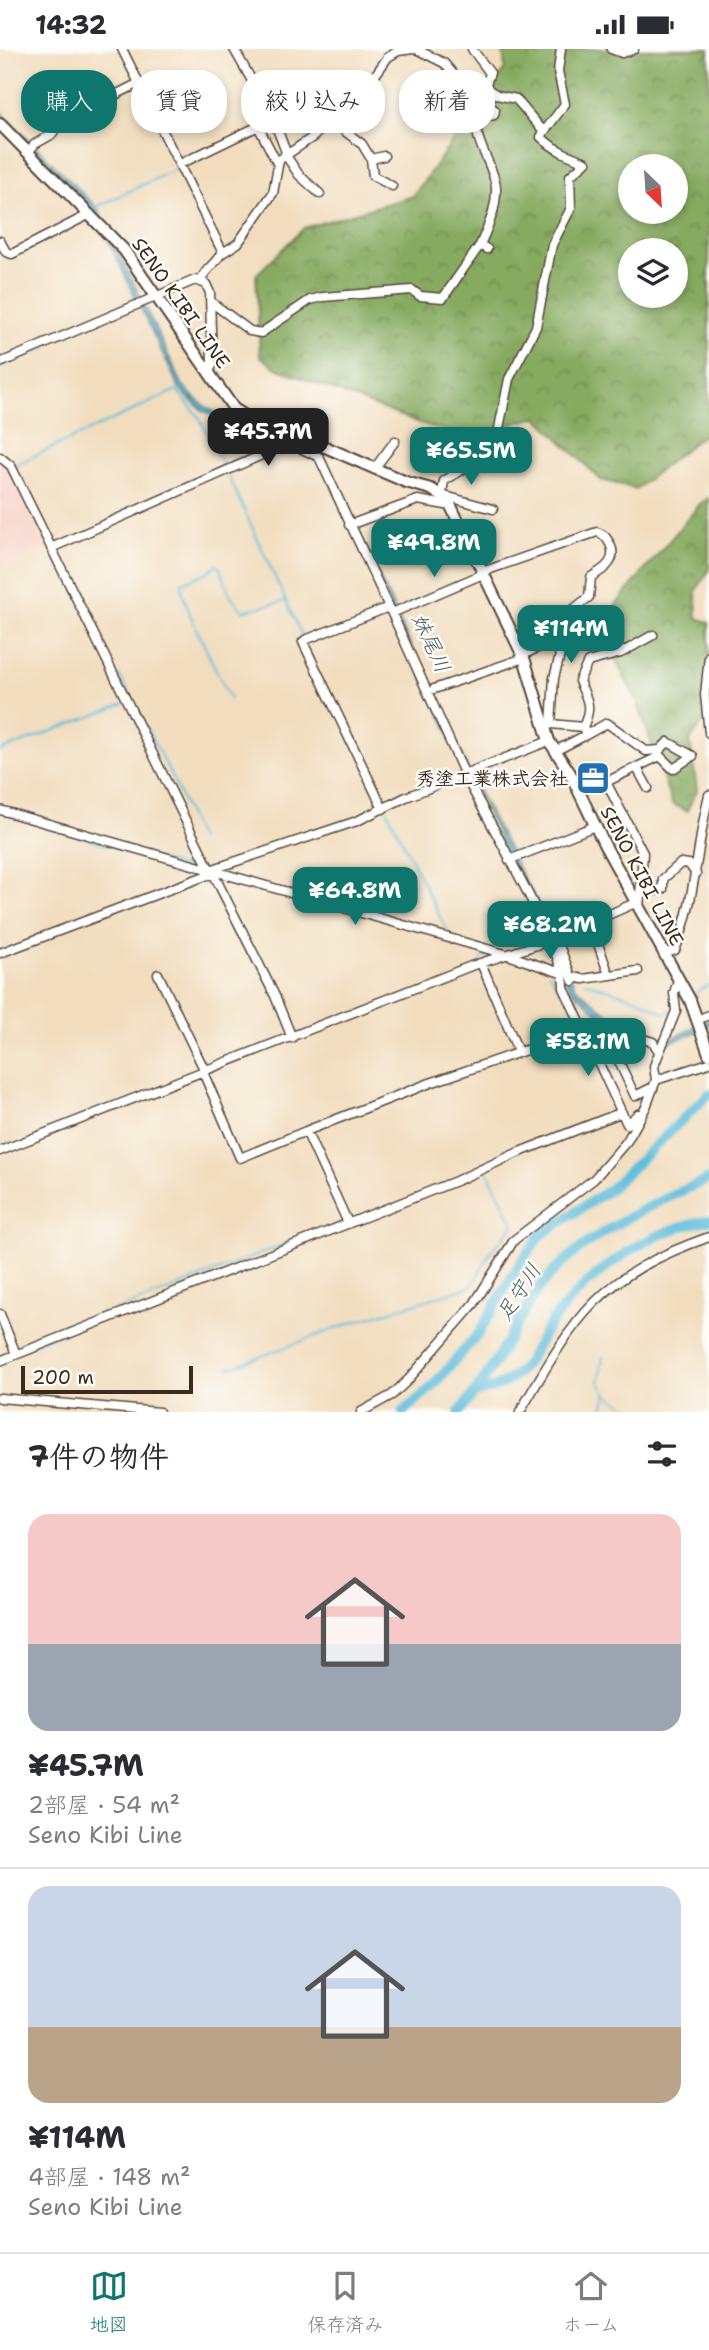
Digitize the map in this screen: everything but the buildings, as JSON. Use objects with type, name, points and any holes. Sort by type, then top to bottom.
[{"type":"main road","name":"SENO KIBI LINE","points":[[0,124],[31,148],[124,250],[237,412],[291,438],[446,498],[523,657],[548,726],[552,746],[575,784],[663,954],[703,1022],[709,1054]]},
{"type":"street","points":[[122,49],[132,70]]},
{"type":"street","points":[[234,49],[245,70]]},
{"type":"street","points":[[211,302],[256,333],[275,326],[310,300],[323,297],[412,290],[420,296],[443,298],[484,247],[493,214],[496,188],[491,161],[481,143],[476,123],[494,115],[495,110],[460,82],[444,63],[415,49],[398,51],[388,57],[379,70]]},
{"type":"street","points":[[472,49],[490,73],[485,87],[497,95],[516,99],[544,132]]},
{"type":"street","points":[[446,498],[444,481],[487,454],[497,439],[509,379],[536,327],[552,245],[571,208],[570,176],[586,162],[541,137],[565,104],[558,71],[561,49]]},
{"type":"street","points":[[611,49],[622,53],[634,49]]},
{"type":"street","points":[[31,148],[51,135],[60,123],[131,87]]},
{"type":"street","points":[[164,133],[221,254]]},
{"type":"street","points":[[181,166],[249,133]]},
{"type":"street","points":[[262,133],[277,163]]},
{"type":"street","points":[[277,133],[299,175],[320,194]]},
{"type":"street","points":[[201,280],[207,267],[238,243],[273,193],[277,163],[285,153],[317,133]]},
{"type":"street","points":[[347,133],[362,145],[371,159],[373,176],[392,186]]},
{"type":"street","points":[[371,159],[384,156]]},
{"type":"street","points":[[0,241],[3,253],[12,254],[89,214]]},
{"type":"street","points":[[0,363],[141,302],[201,280],[209,289],[211,302],[212,366],[209,372]]},
{"type":"street","points":[[53,547],[226,471],[291,438],[319,457],[467,774],[553,940],[568,978],[564,988],[626,1124],[631,1122],[649,1101]]},
{"type":"street","points":[[374,469],[395,442]]},
{"type":"street","points":[[0,457],[11,466],[53,547],[291,1036]]},
{"type":"street","points":[[351,524],[418,499],[446,498],[493,509]]},
{"type":"street","points":[[385,808],[304,641],[392,611],[483,573],[597,532],[606,537],[614,551],[612,561],[591,577],[589,597],[565,616],[547,623],[560,655],[548,726],[584,731]]},
{"type":"street","points":[[584,731],[588,716],[588,697],[579,681],[589,663],[621,653],[653,635]]},
{"type":"street","points":[[434,689],[523,657],[553,640]]},
{"type":"street","points":[[709,656],[705,695],[709,733]]},
{"type":"street","points":[[0,953],[607,723],[646,751],[660,750],[668,742],[693,756],[673,769],[660,756],[606,782],[575,784]]},
{"type":"street","points":[[637,768],[648,789]]},
{"type":"street","points":[[0,1151],[501,955],[553,940],[637,906],[642,893],[643,853],[606,782]]},
{"type":"street","points":[[663,954],[675,950],[686,925],[709,795]]},
{"type":"street","points":[[0,810],[501,955],[568,978],[583,979],[638,971]]},
{"type":"street","points":[[512,858],[595,826]]},
{"type":"street","points":[[642,893],[663,889],[663,879],[681,863],[689,864],[696,874]]},
{"type":"street","points":[[591,924],[609,975]]},
{"type":"street","points":[[481,963],[518,1050]]},
{"type":"street","points":[[158,974],[204,1070],[240,1158],[518,1050],[582,1031]]},
{"type":"street","points":[[361,1412],[392,1395],[427,1361],[474,1304],[514,1240],[610,1163],[627,1141],[649,1101],[654,1084],[654,1066],[676,1008],[674,993],[678,980]]},
{"type":"street","points":[[621,1032],[661,1045]]},
{"type":"street","points":[[613,1049],[635,1096],[654,1084],[709,1063]]},
{"type":"street","points":[[0,1361],[14,1352],[620,1113]]},
{"type":"street","points":[[306,1131],[347,1221]]},
{"type":"street","points":[[520,1412],[568,1331],[595,1299],[631,1272],[709,1237]]},
{"type":"street","points":[[0,1314],[14,1352]]},
{"type":"street","points":[[0,1398],[159,1412]]},
{"type":"shaded area","points":[[0,459],[4,461],[48,546],[0,567]]},
{"type":"green space","points":[[503,49],[709,49],[709,430],[636,489],[601,480],[537,417],[467,437],[419,423],[276,368],[260,356],[256,275],[304,228],[413,196],[459,133],[495,133],[495,83],[505,69]]},
{"type":"green space","points":[[709,498],[709,571],[696,591],[697,618],[709,622],[709,714],[690,740],[697,790],[687,811],[672,804],[637,701],[598,626],[701,503]]},
{"type":"water","name":"妹尾川","points":[[0,111],[97,208],[182,384],[198,401],[216,413],[235,420],[291,435],[308,443],[323,455],[477,789],[533,896],[575,987],[614,1019],[670,1040],[709,1020],[708,1027],[664,1045],[611,1024],[570,988],[317,454],[286,440],[213,416],[190,400],[179,387],[94,211],[0,116]]},
{"type":"waterway","points":[[305,133],[307,138]]},
{"type":"waterway","points":[[92,209],[176,169]]},
{"type":"waterway","points":[[0,367],[48,347]]},
{"type":"waterway","points":[[15,465],[177,390],[199,417],[224,467]]},
{"type":"waterway","points":[[3,454],[13,463]]},
{"type":"waterway","points":[[228,475],[303,638]]},
{"type":"waterway","points":[[230,699],[193,621],[182,583],[208,572],[216,565],[220,568],[229,593],[243,611],[285,601]]},
{"type":"waterway","points":[[119,675],[174,781],[199,840]]},
{"type":"waterway","points":[[0,751],[124,704]]},
{"type":"waterway","points":[[387,810],[448,933]]},
{"type":"waterway","points":[[47,827],[203,873]]},
{"type":"waterway","points":[[219,878],[308,902]]},
{"type":"waterway","points":[[481,959],[492,954]]},
{"type":"waterway","points":[[549,973],[561,991]]},
{"type":"waterway","points":[[585,982],[638,999],[664,1013],[674,1010]]},
{"type":"waterway","points":[[692,995],[709,985]]},
{"type":"waterway","points":[[403,1412],[431,1388],[479,1333],[520,1263],[541,1235],[609,1190],[709,1094]]},
{"type":"waterway","points":[[550,1136],[590,1120]]},
{"type":"waterway","points":[[0,1146],[10,1143]]},
{"type":"waterway","points":[[229,1368],[348,1324],[472,1286],[491,1251],[514,1225],[487,1170]]},
{"type":"waterway","name":"足守川","points":[[459,1412],[491,1368],[538,1290],[571,1255],[641,1211],[709,1179]]},
{"type":"waterway","points":[[475,1393],[495,1387],[520,1371],[560,1311],[608,1266],[647,1241],[667,1232],[709,1220]]},
{"type":"waterway","points":[[118,1310],[344,1221]]},
{"type":"waterway","points":[[17,1350],[90,1321]]},
{"type":"waterway","points":[[0,1356],[12,1352]]},
{"type":"waterway","points":[[603,1357],[599,1381],[606,1393]]},
{"type":"waterway","points":[[602,1412],[607,1394],[634,1412]]},
{"type":"place","name":"秀塗工業株式会社","points":[[593,778]]}]
